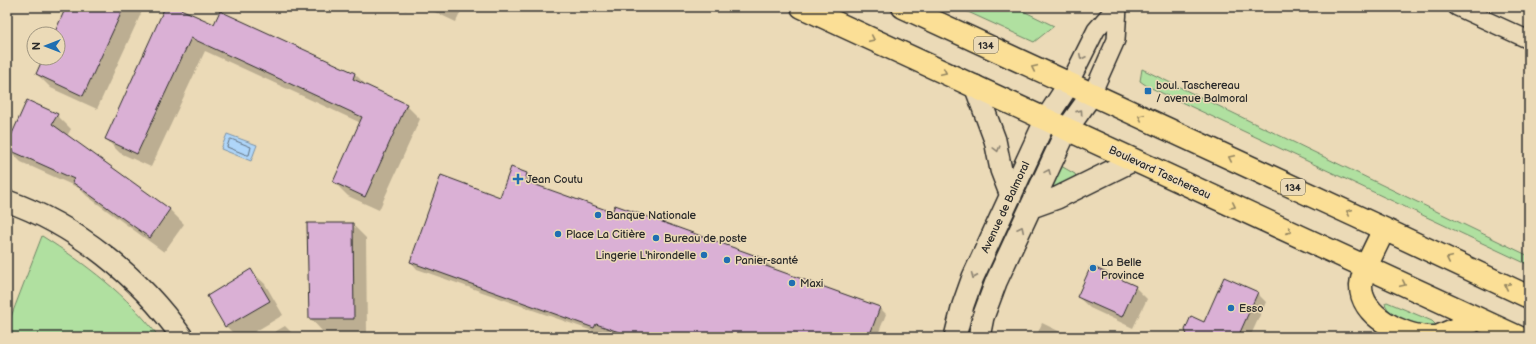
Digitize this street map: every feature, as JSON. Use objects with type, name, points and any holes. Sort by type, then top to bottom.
[{"type":"main road","name":"Boulevard Taschereau","points":[[802,7],[1518,337]]},
{"type":"main road","name":"134","points":[[903,7],[1384,228],[1529,297]]},
{"type":"main road","points":[[1384,228],[1363,279],[1362,293],[1376,315],[1398,330],[1414,336],[1428,337]]},
{"type":"main road","points":[[1432,337],[1437,337],[1479,319]]},
{"type":"street","points":[[1070,84],[1096,30],[1117,7]]},
{"type":"street","points":[[979,337],[983,317],[996,282],[1067,130],[1092,94],[1116,40],[1117,7]]},
{"type":"street","points":[[1457,7],[1529,40]]},
{"type":"street","name":"Avenue de Balmoral","points":[[955,337],[963,305],[973,277],[1046,119],[1070,84]]},
{"type":"street","points":[[975,86],[995,140],[1001,170],[1011,196]]},
{"type":"street","points":[[1032,207],[1057,198],[1134,160]]},
{"type":"street","points":[[7,201],[48,219],[113,262],[152,299],[182,337]]},
{"type":"green space","points":[[957,7],[1015,7],[1054,26],[1034,42]]},
{"type":"green space","points":[[1142,69],[1529,256],[1529,265],[1147,86],[1140,81]]},
{"type":"green space","points":[[1061,166],[1075,174],[1076,177],[1054,189],[1051,187]]},
{"type":"green space","points":[[42,236],[105,281],[133,307],[159,337],[7,337],[7,327]]},
{"type":"green space","points":[[1387,302],[1432,321],[1436,325],[1431,327],[1404,320],[1391,313],[1385,303]]},
{"type":"water","points":[[227,134],[257,145],[251,161],[221,149]]},
{"type":"building","points":[[66,7],[124,7],[83,96],[36,74],[40,66],[66,66],[66,26],[58,26]]},
{"type":"building","points":[[165,7],[176,7],[214,24],[220,11],[355,73],[353,79],[407,104],[365,197],[333,182],[362,117],[191,38],[137,154],[105,139]]},
{"type":"building","points":[[27,100],[58,114],[52,124],[170,209],[150,238],[72,182],[74,179],[7,149],[7,145]]},
{"type":"building","name":"Place La Citière","points":[[511,167],[527,173],[525,181],[612,212],[615,205],[765,259],[763,265],[880,307],[869,337],[633,337],[596,324],[594,328],[410,262],[441,175],[500,197]]},
{"type":"building","points":[[307,223],[353,223],[354,319],[309,319]]},
{"type":"building","points":[[1091,266],[1136,286],[1122,317],[1077,297]]},
{"type":"building","points":[[251,269],[270,301],[225,327],[207,296]]},
{"type":"building","name":"Esso","points":[[1224,277],[1258,292],[1238,337],[1188,337],[1185,330],[1191,316],[1204,322]]},
{"type":"place","name":"boul. Taschereau / avenue Balmoral","points":[[1148,91]]},
{"type":"place","name":"Jean Coutu","points":[[518,179]]},
{"type":"place","name":"Banque Nationale","points":[[598,215]]},
{"type":"place","name":"Place La Citière","points":[[558,234]]},
{"type":"place","name":"Bureau de poste","points":[[656,238]]},
{"type":"place","name":"Lingerie L'hirondelle","points":[[704,255]]},
{"type":"place","name":"Panier-santé","points":[[727,260]]},
{"type":"place","name":"La Belle Province","points":[[1093,268]]},
{"type":"place","name":"Maxi","points":[[792,283]]},
{"type":"place","name":"Esso","points":[[1231,308]]}]
